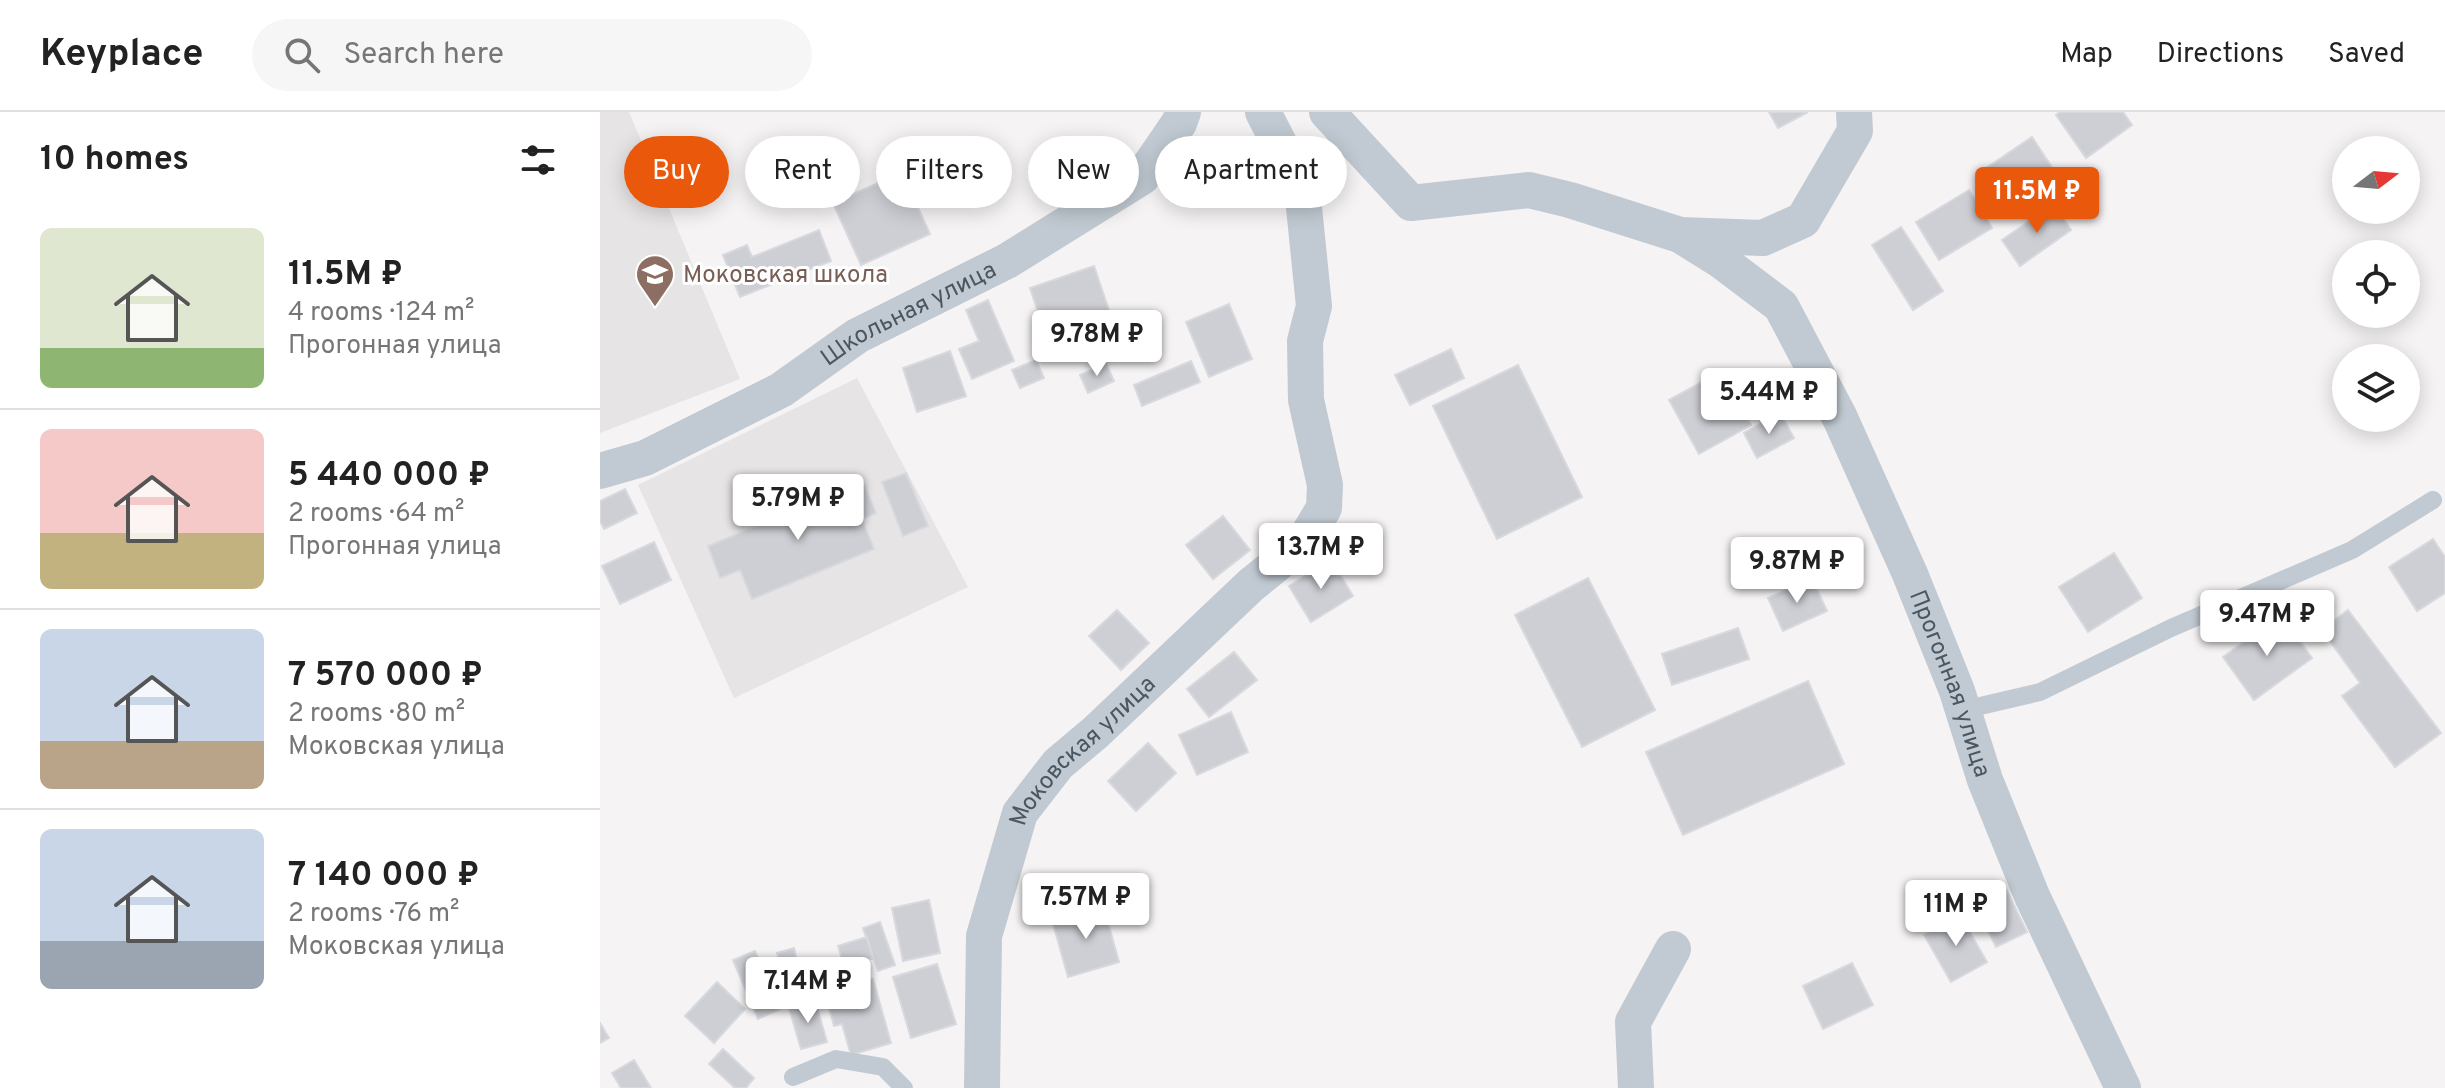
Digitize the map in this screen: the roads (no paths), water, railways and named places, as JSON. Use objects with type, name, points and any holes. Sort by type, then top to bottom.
[{"type":"street","name":"Школьная улица","points":[[600,471],[645,458],[781,390],[857,336],[1007,261],[1142,177],[1179,123],[1183,112]]},
{"type":"street","name":"Моковская улица","points":[[982,1088],[984,936],[1020,813],[1058,764],[1251,585],[1303,543],[1324,508],[1325,485],[1306,400],[1305,341],[1314,306],[1302,188],[1263,112]]},
{"type":"street","points":[[1327,112],[1411,203],[1529,190],[1680,235],[1763,238],[1803,220],[1855,131],[1854,112]]},
{"type":"street","name":"Прогонная улица","points":[[1680,235],[1720,260],[1781,306],[1840,418],[1910,574],[1963,710],[1985,780],[2032,896],[2123,1088]]},
{"type":"street","points":[[1636,1088],[1633,1022],[1673,949]]},
{"type":"lane","points":[[1963,710],[2040,692],[2184,623],[2352,550],[2433,500]]},
{"type":"lane","points":[[793,1077],[836,1059],[883,1067],[904,1088]]},
{"type":"place","name":"Моковская школа","points":[[655,308]]}]
